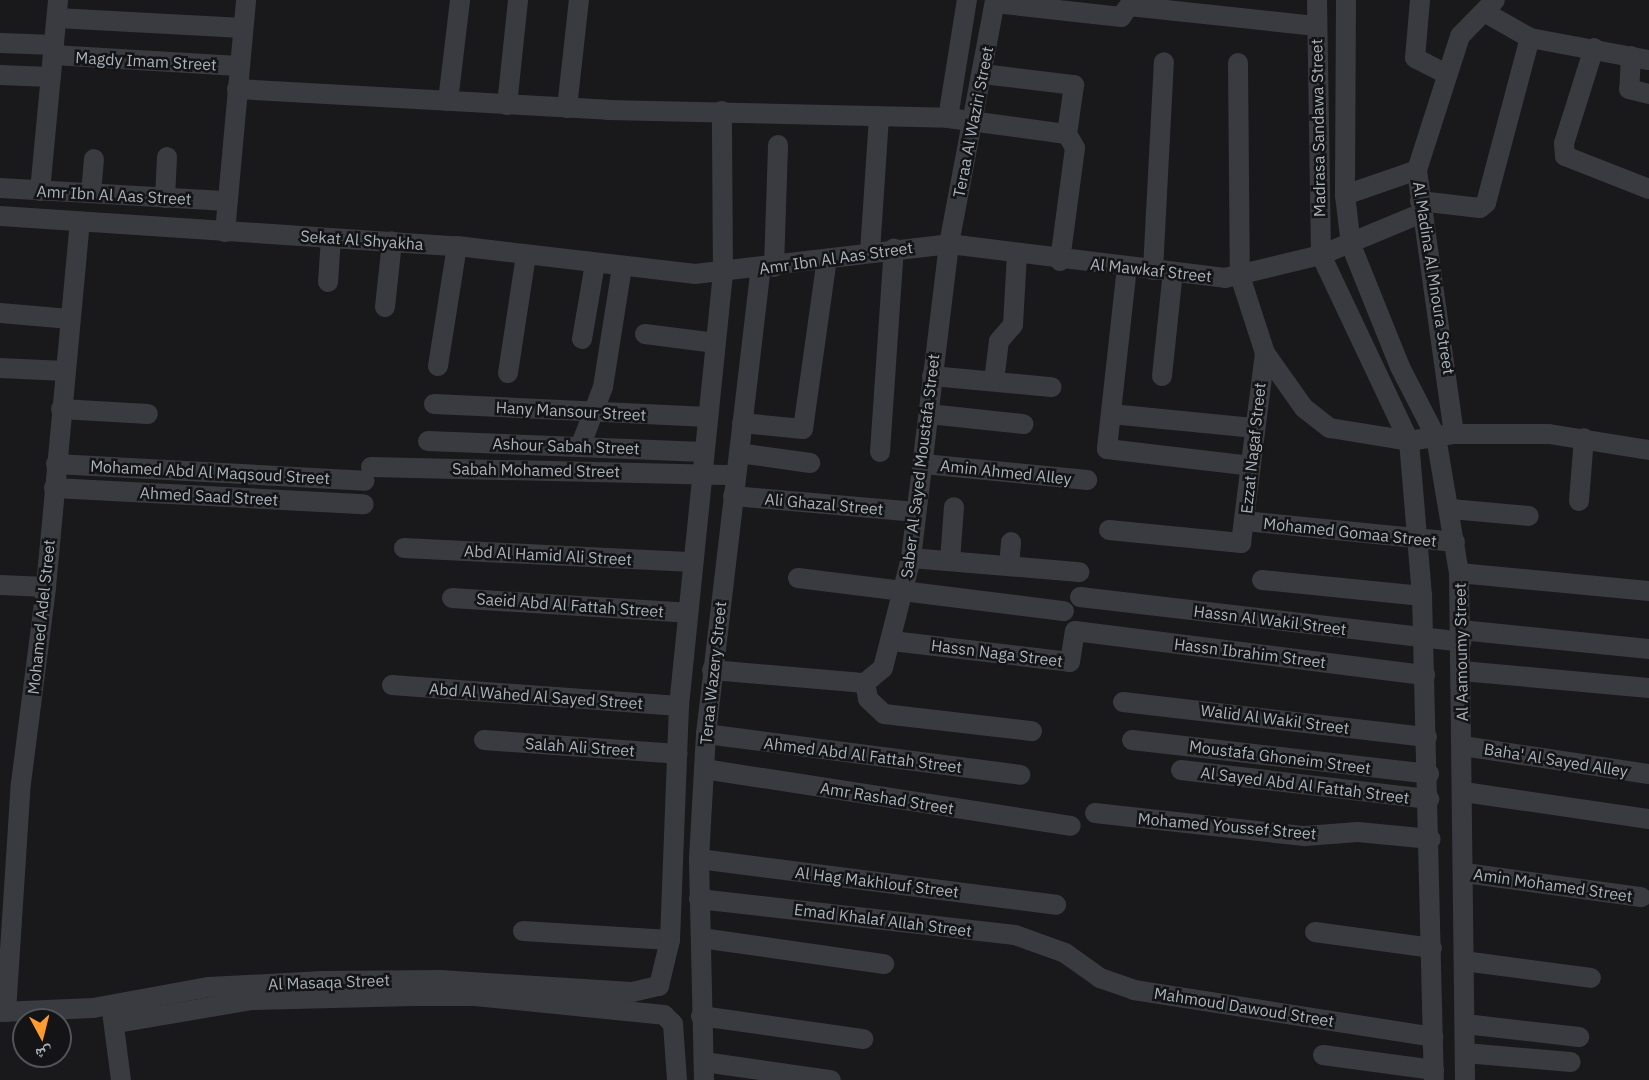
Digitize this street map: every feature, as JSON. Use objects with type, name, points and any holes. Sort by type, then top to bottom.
[{"type":"street","points":[[225,232],[246,0]]},
{"type":"street","points":[[448,102],[460,0]]},
{"type":"street","points":[[507,105],[518,0]]},
{"type":"street","points":[[567,108],[579,0]]},
{"type":"street","name":"Teraa Al Waziri Street","points":[[948,118],[967,0]]},
{"type":"street","name":"Madrasa Sandawa Street","points":[[1317,0],[1321,255]]},
{"type":"street","name":"Madrasa Sandawa Street","points":[[1346,0],[1345,195],[1351,245]]},
{"type":"street","points":[[1420,0],[1415,58],[1447,74]]},
{"type":"street","points":[[995,2],[1121,17],[1129,6],[1317,26]]},
{"type":"street","name":"Teraa Al Waziri Street","points":[[949,244],[995,2]]},
{"type":"street","points":[[1490,7],[1530,38],[1640,58],[1629,89],[1649,94]]},
{"type":"street","name":"Al Madina Al Mnoura Street","points":[[1445,435],[1447,353],[1421,207],[1417,170],[1460,36],[1470,21],[1490,7]]},
{"type":"street","points":[[40,191],[58,9],[243,28]]},
{"type":"street","points":[[1421,207],[1480,208],[1486,203],[1530,38]]},
{"type":"street","name":"Magdy Imam Street","points":[[0,43],[239,66]]},
{"type":"street","points":[[1594,48],[1564,143],[1565,156],[1649,189]]},
{"type":"street","points":[[1153,270],[1164,62]]},
{"type":"street","points":[[1238,63],[1240,276],[1265,353],[1292,396],[1330,428],[1409,441],[1445,435],[1584,438],[1649,450]]},
{"type":"street","points":[[983,74],[1074,85],[1066,134],[1075,148],[1060,261]]},
{"type":"street","points":[[0,75],[51,77]]},
{"type":"street","points":[[237,89],[567,108],[948,118],[1066,134]]},
{"type":"street","name":"Teraa Wazery Street","points":[[659,986],[670,940],[680,706],[723,274],[722,111]]},
{"type":"street","points":[[870,252],[879,116]]},
{"type":"street","name":"Teraa Wazery Street","points":[[704,1071],[699,859],[706,734],[735,475],[767,268],[778,145]]},
{"type":"street","points":[[165,198],[167,157]]},
{"type":"street","name":"Mohamed Adel Street","points":[[3,1012],[21,783],[46,587],[70,319],[85,223],[92,194],[94,159]]},
{"type":"street","points":[[1345,195],[1417,170]]},
{"type":"street","points":[[1,216],[3,188]]},
{"type":"street","name":"Amr Ibn Al Aas Street","points":[[3,188],[228,201]]},
{"type":"street","name":"Al Mawkaf Street","points":[[949,244],[1060,261],[1240,276],[1351,245],[1421,207]]},
{"type":"street","name":"Sekat Al Shyakha","points":[[1,216],[457,246],[622,267],[723,274]]},
{"type":"street","points":[[328,282],[331,238]]},
{"type":"street","points":[[385,307],[392,241]]},
{"type":"street","name":"Amr Ibn Al Aas Street","points":[[723,274],[894,248],[949,244]]},
{"type":"street","name":"Saber Al Sayed Moustafa Street","points":[[869,682],[892,641],[911,558],[949,244]]},
{"type":"street","name":"Al Aamoumy Street","points":[[1351,245],[1400,367],[1445,435],[1459,573],[1461,636],[1465,873],[1465,1080]]},
{"type":"street","points":[[438,366],[457,246]]},
{"type":"street","points":[[880,452],[894,248]]},
{"type":"street","points":[[994,381],[999,341],[1013,325],[1017,254]]},
{"type":"street","points":[[1321,255],[1409,441],[1424,638],[1431,839],[1434,1075],[1323,1055]]},
{"type":"street","points":[[508,373],[526,256]]},
{"type":"street","points":[[742,423],[802,431],[827,259]]},
{"type":"street","points":[[582,339],[595,264]]},
{"type":"street","points":[[580,447],[594,412],[609,356],[622,267]]},
{"type":"street","points":[[1127,267],[1107,449],[1251,466]]},
{"type":"street","points":[[1162,376],[1173,272]]},
{"type":"street","points":[[0,313],[70,319]]},
{"type":"street","points":[[645,334],[715,343]]},
{"type":"street","name":"Ezzat Nagaf Street","points":[[1109,531],[1241,543],[1265,353]]},
{"type":"street","points":[[1378,379],[1400,367]]},
{"type":"street","points":[[0,368],[65,371]]},
{"type":"street","points":[[932,376],[1051,387]]},
{"type":"street","name":"Hany Mansour Street","points":[[434,404],[708,417]]},
{"type":"street","points":[[61,409],[148,414]]},
{"type":"street","points":[[929,414],[1023,424]]},
{"type":"street","points":[[1111,414],[1255,428]]},
{"type":"street","points":[[1578,501],[1584,438]]},
{"type":"street","name":"Ashour Sabah Street","points":[[428,441],[704,452]]},
{"type":"street","points":[[739,453],[810,463]]},
{"type":"street","name":"Mohamed Abd Al Maqsoud Street","points":[[56,464],[368,474]]},
{"type":"street","name":"Amin Ahmed Alley","points":[[924,464],[1088,480]]},
{"type":"street","name":"Sabah Mohamed Street","points":[[368,474],[702,473],[735,475]]},
{"type":"street","name":"Ahmed Saad Street","points":[[54,488],[364,504]]},
{"type":"street","name":"Ali Ghazal Street","points":[[733,496],[916,512]]},
{"type":"street","points":[[950,561],[954,507]]},
{"type":"street","points":[[1451,509],[1528,516]]},
{"type":"street","name":"Mohamed Gomaa Street","points":[[1245,521],[1455,542]]},
{"type":"street","points":[[1010,566],[1011,542]]},
{"type":"street","name":"Abd Al Hamid Ali Street","points":[[404,548],[693,562]]},
{"type":"street","points":[[911,558],[1079,572]]},
{"type":"street","points":[[1459,573],[1649,591]]},
{"type":"street","points":[[798,578],[1064,612]]},
{"type":"street","points":[[1262,580],[1422,596]]},
{"type":"street","points":[[0,585],[46,587]]},
{"type":"street","name":"Hassn Al Wakil Street","points":[[1080,597],[1424,638],[1461,636],[1649,649]]},
{"type":"street","name":"Saeid Abd Al Fattah Street","points":[[452,598],[688,613]]},
{"type":"street","name":"Hassn Naga Street","points":[[892,641],[1070,662],[1075,631]]},
{"type":"street","name":"Hassn Ibrahim Street","points":[[1075,631],[1425,675]]},
{"type":"street","points":[[712,670],[869,682],[868,699],[884,714],[1032,731]]},
{"type":"street","points":[[1462,671],[1649,688]]},
{"type":"street","name":"Abd Al Wahed Al Sayed Street","points":[[392,685],[680,706]]},
{"type":"street","name":"Walid Al Wakil Street","points":[[1123,702],[1427,737]]},
{"type":"street","name":"Ahmed Abd Al Fattah Street","points":[[706,734],[1020,775]]},
{"type":"street","name":"Salah Ali Street","points":[[483,740],[677,754]]},
{"type":"street","name":"Moustafa Ghoneim Street","points":[[1132,740],[1429,774]]},
{"type":"street","name":"Baha' Al Sayed Alley","points":[[1463,746],[1649,774]]},
{"type":"street","name":"Amr Rashad Street","points":[[704,769],[1071,826]]},
{"type":"street","name":"Al Sayed Abd Al Fattah Street","points":[[1181,770],[1430,809],[1464,818]]},
{"type":"street","points":[[1464,792],[1649,819]]},
{"type":"street","name":"Mohamed Youssef Street","points":[[1095,813],[1305,836],[1358,832],[1431,839]]},
{"type":"street","name":"Al Hag Makhlouf Street","points":[[699,859],[1056,905]]},
{"type":"street","name":"Amin Mohamed Street","points":[[1465,873],[1641,897]]},
{"type":"street","name":"Emad Khalaf Allah Street","points":[[699,899],[1015,935],[1065,953]]},
{"type":"street","points":[[523,931],[670,940]]},
{"type":"street","points":[[1315,933],[1432,948]]},
{"type":"street","points":[[701,938],[884,964]]},
{"type":"street","name":"Mahmoud Dawoud Street","points":[[1065,953],[1100,978],[1134,990],[1433,1037]]},
{"type":"street","points":[[1464,961],[1592,978]]},
{"type":"street","name":"Al Masaqa Street","points":[[114,1014],[210,987],[322,981],[440,980],[632,992],[659,986]]},
{"type":"street","name":"Al Masaqa Street","points":[[3,1012],[114,1014],[252,1000],[475,996],[668,1017],[677,1080]]},
{"type":"street","points":[[114,1014],[121,1080]]},
{"type":"street","points":[[701,1016],[863,1039]]},
{"type":"street","points":[[1465,1024],[1579,1037]]},
{"type":"street","points":[[1465,1053],[1571,1062]]},
{"type":"street","points":[[704,1071],[831,1080]]}]
